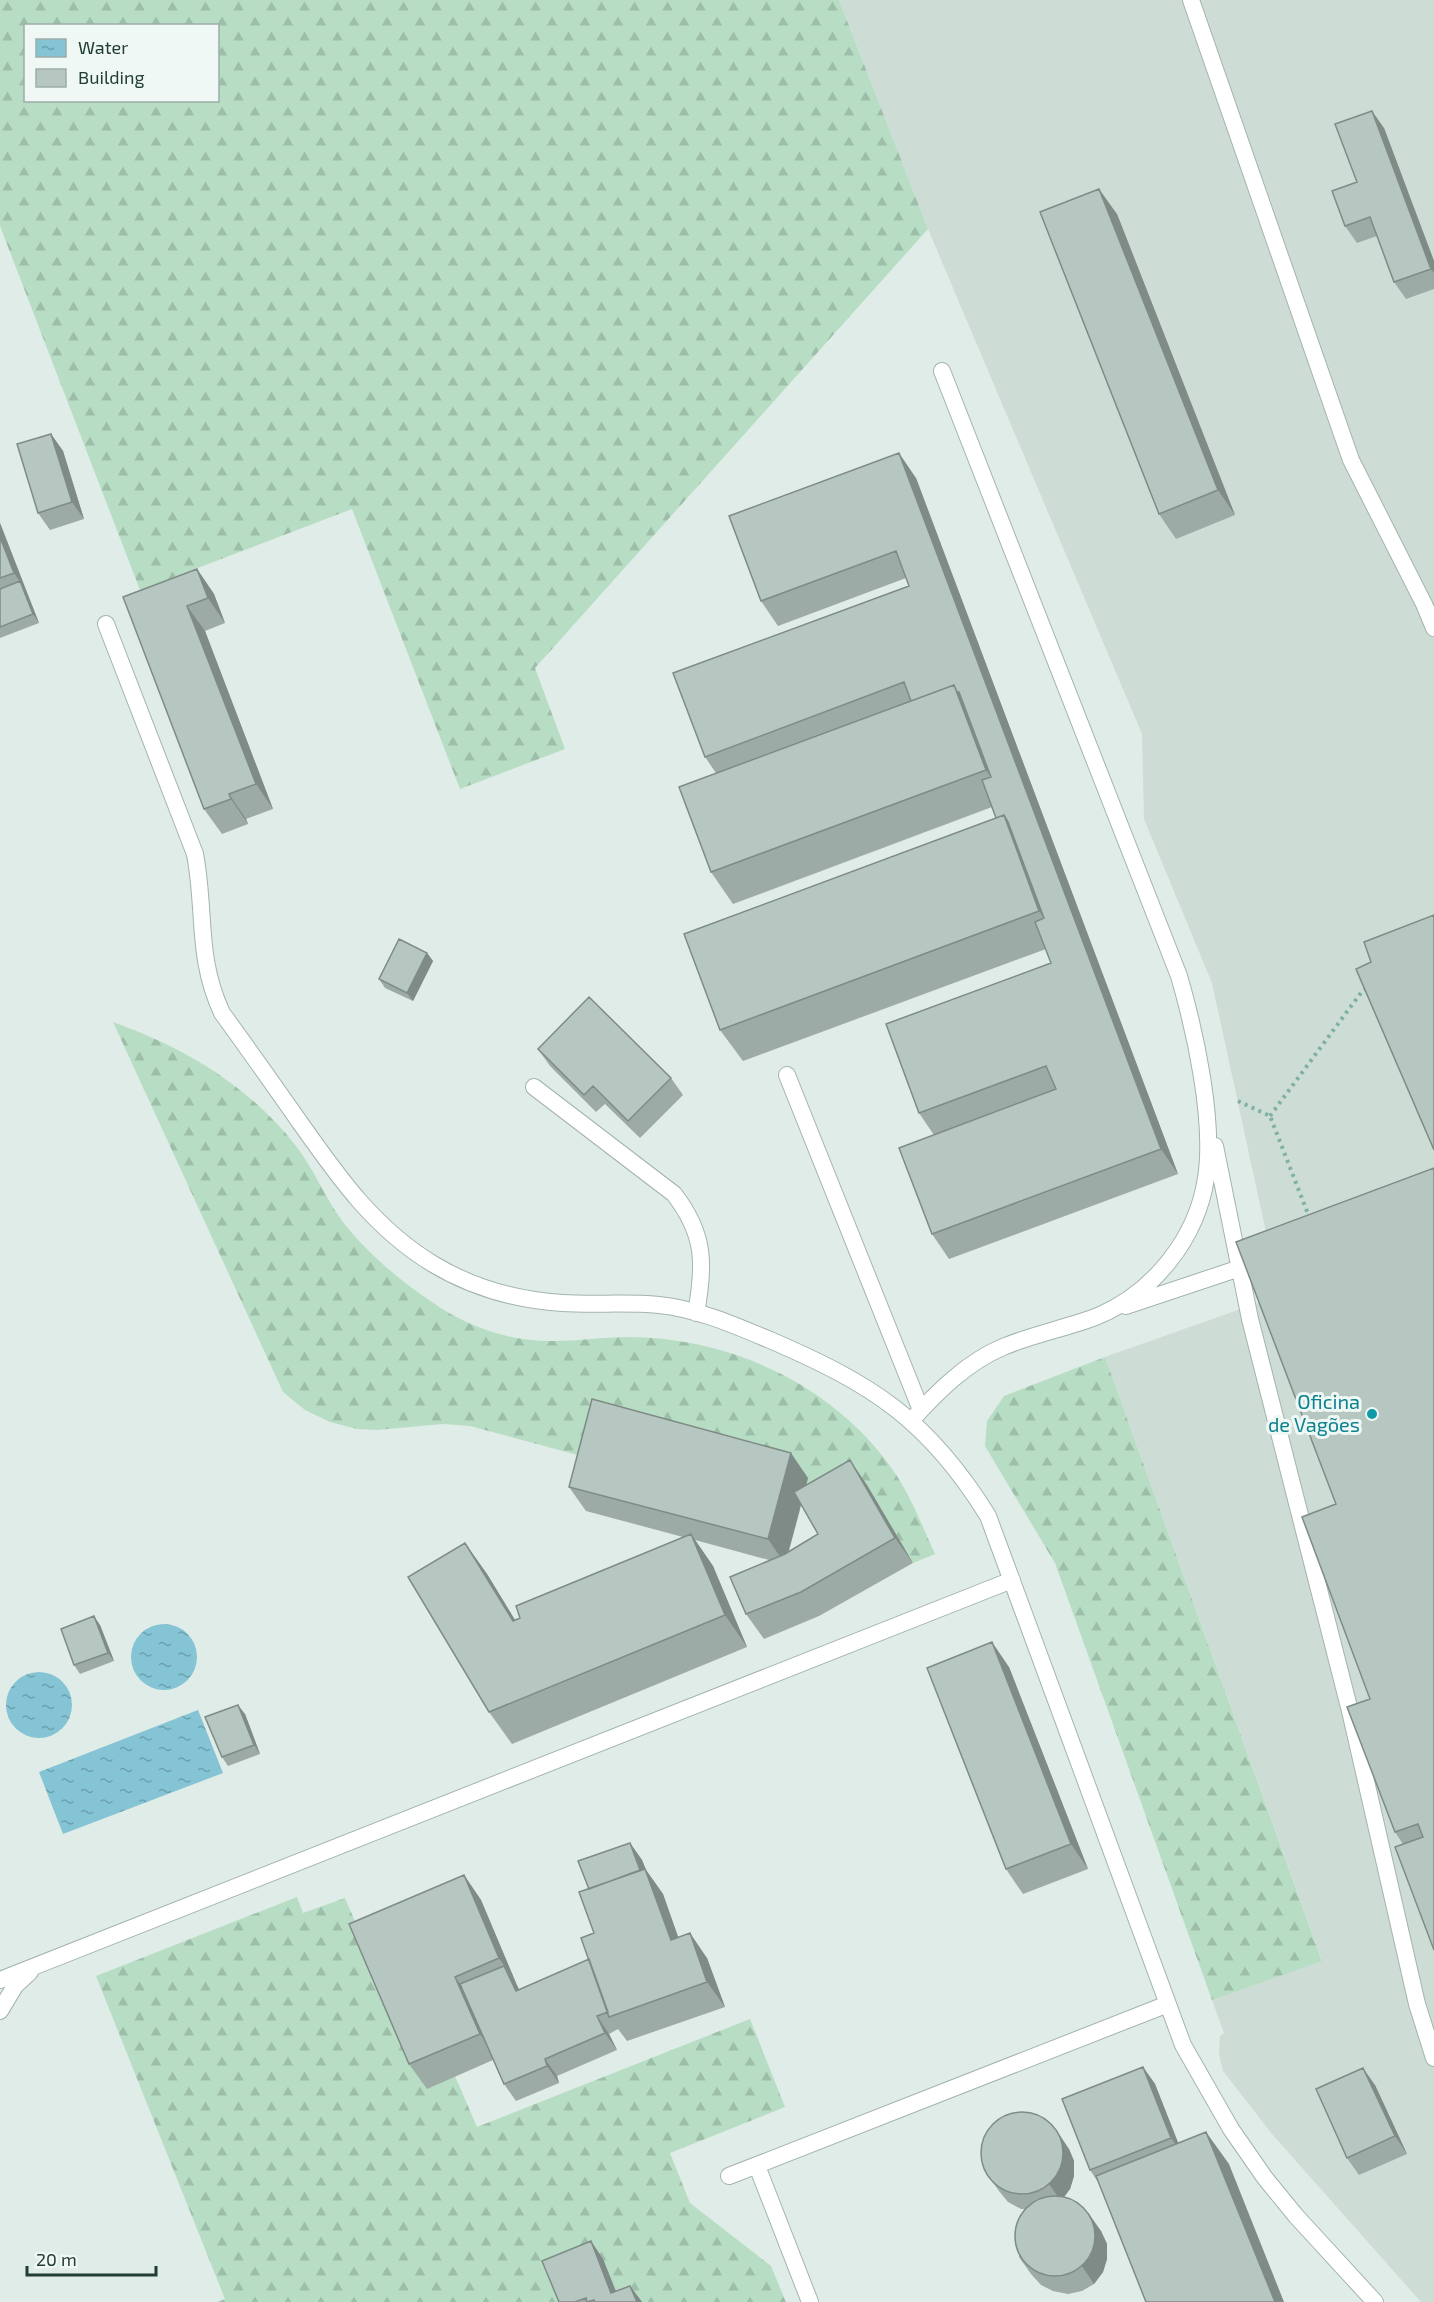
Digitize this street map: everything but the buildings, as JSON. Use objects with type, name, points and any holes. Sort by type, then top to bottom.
[{"type":"lane","points":[[1191,0],[1348,451],[1434,628]]},
{"type":"lane","points":[[942,371],[1179,976],[1196,1042],[1208,1149],[1206,1178],[1200,1206],[1188,1233],[1154,1279],[1128,1299],[1100,1315]]},
{"type":"lane","points":[[106,624],[195,854],[201,885],[202,943],[210,987],[228,1020],[358,1202],[406,1247],[455,1275],[496,1291],[562,1303],[630,1303],[663,1306],[728,1322],[850,1377],[916,1415]]},
{"type":"lane","points":[[786,1075],[916,1415],[967,1482],[988,1516],[1183,2045],[1206,2088],[1265,2178],[1296,2216],[1375,2302]]},
{"type":"lane","points":[[1202,1084],[1250,1318],[1350,1711],[1417,2004],[1434,2058]]},
{"type":"lane","points":[[534,1087],[674,1194],[686,1209],[701,1246],[703,1269],[696,1313]]},
{"type":"lane","points":[[916,1415],[952,1380],[1002,1347],[1240,1268]]},
{"type":"lane","points":[[0,1980],[1012,1580]]},
{"type":"lane","points":[[0,2011],[15,1986],[29,1972],[46,1962]]},
{"type":"lane","points":[[729,2176],[1168,2004]]},
{"type":"lane","points":[[757,2166],[810,2302]]},
{"type":"path","points":[[1270,1116],[1363,990],[1370,987]]},
{"type":"path","points":[[1202,1084],[1270,1116],[1311,1221]]},
{"type":"shaded area","points":[[839,0],[1434,0],[1434,2302],[1421,2302],[1272,2134],[1223,2071],[1219,2054],[1220,2036],[1224,2033],[1212,2000],[1322,1960],[1105,1357],[1266,1300],[1272,1260],[1212,983],[1144,819],[1142,734],[928,229]]},
{"type":"green space","points":[[0,0],[839,0],[928,229],[535,668],[565,749],[460,789],[352,509],[140,590],[0,226]]},
{"type":"green space","points":[[113,1022],[140,1032],[190,1057],[236,1087],[277,1124],[296,1146],[343,1222],[362,1244],[408,1285],[460,1319],[506,1336],[538,1341],[628,1337],[666,1339],[704,1346],[741,1357],[777,1372],[810,1391],[841,1413],[869,1440],[893,1470],[911,1501],[935,1554],[913,1563],[867,1485],[802,1500],[600,1461],[470,1426],[443,1424],[377,1430],[357,1429],[330,1422],[305,1410],[283,1392]]},
{"type":"green space","points":[[1105,1357],[1322,1961],[1212,2000],[1055,1563],[985,1446],[987,1421],[1004,1396]]},
{"type":"green space","points":[[297,1897],[303,1913],[345,1898],[426,2088],[455,2076],[477,2127],[750,2019],[785,2107],[670,2153],[690,2203],[771,2266],[786,2302],[218,2302],[225,2299],[96,1976]]},
{"type":"water","points":[[164,1624],[177,1627],[187,1634],[194,1644],[197,1657],[194,1670],[187,1680],[177,1687],[164,1690],[151,1687],[141,1680],[134,1670],[131,1657],[134,1644],[141,1634],[151,1627]]},
{"type":"water","points":[[39,1672],[52,1675],[62,1682],[69,1692],[72,1705],[69,1718],[62,1728],[52,1735],[39,1738],[26,1735],[16,1728],[9,1718],[6,1705],[9,1692],[16,1682],[26,1675]]},
{"type":"water","points":[[198,1710],[223,1773],[63,1834],[39,1772]]},
{"type":"place","name":"Oficina de Vagões","points":[[1372,1414]]}]
